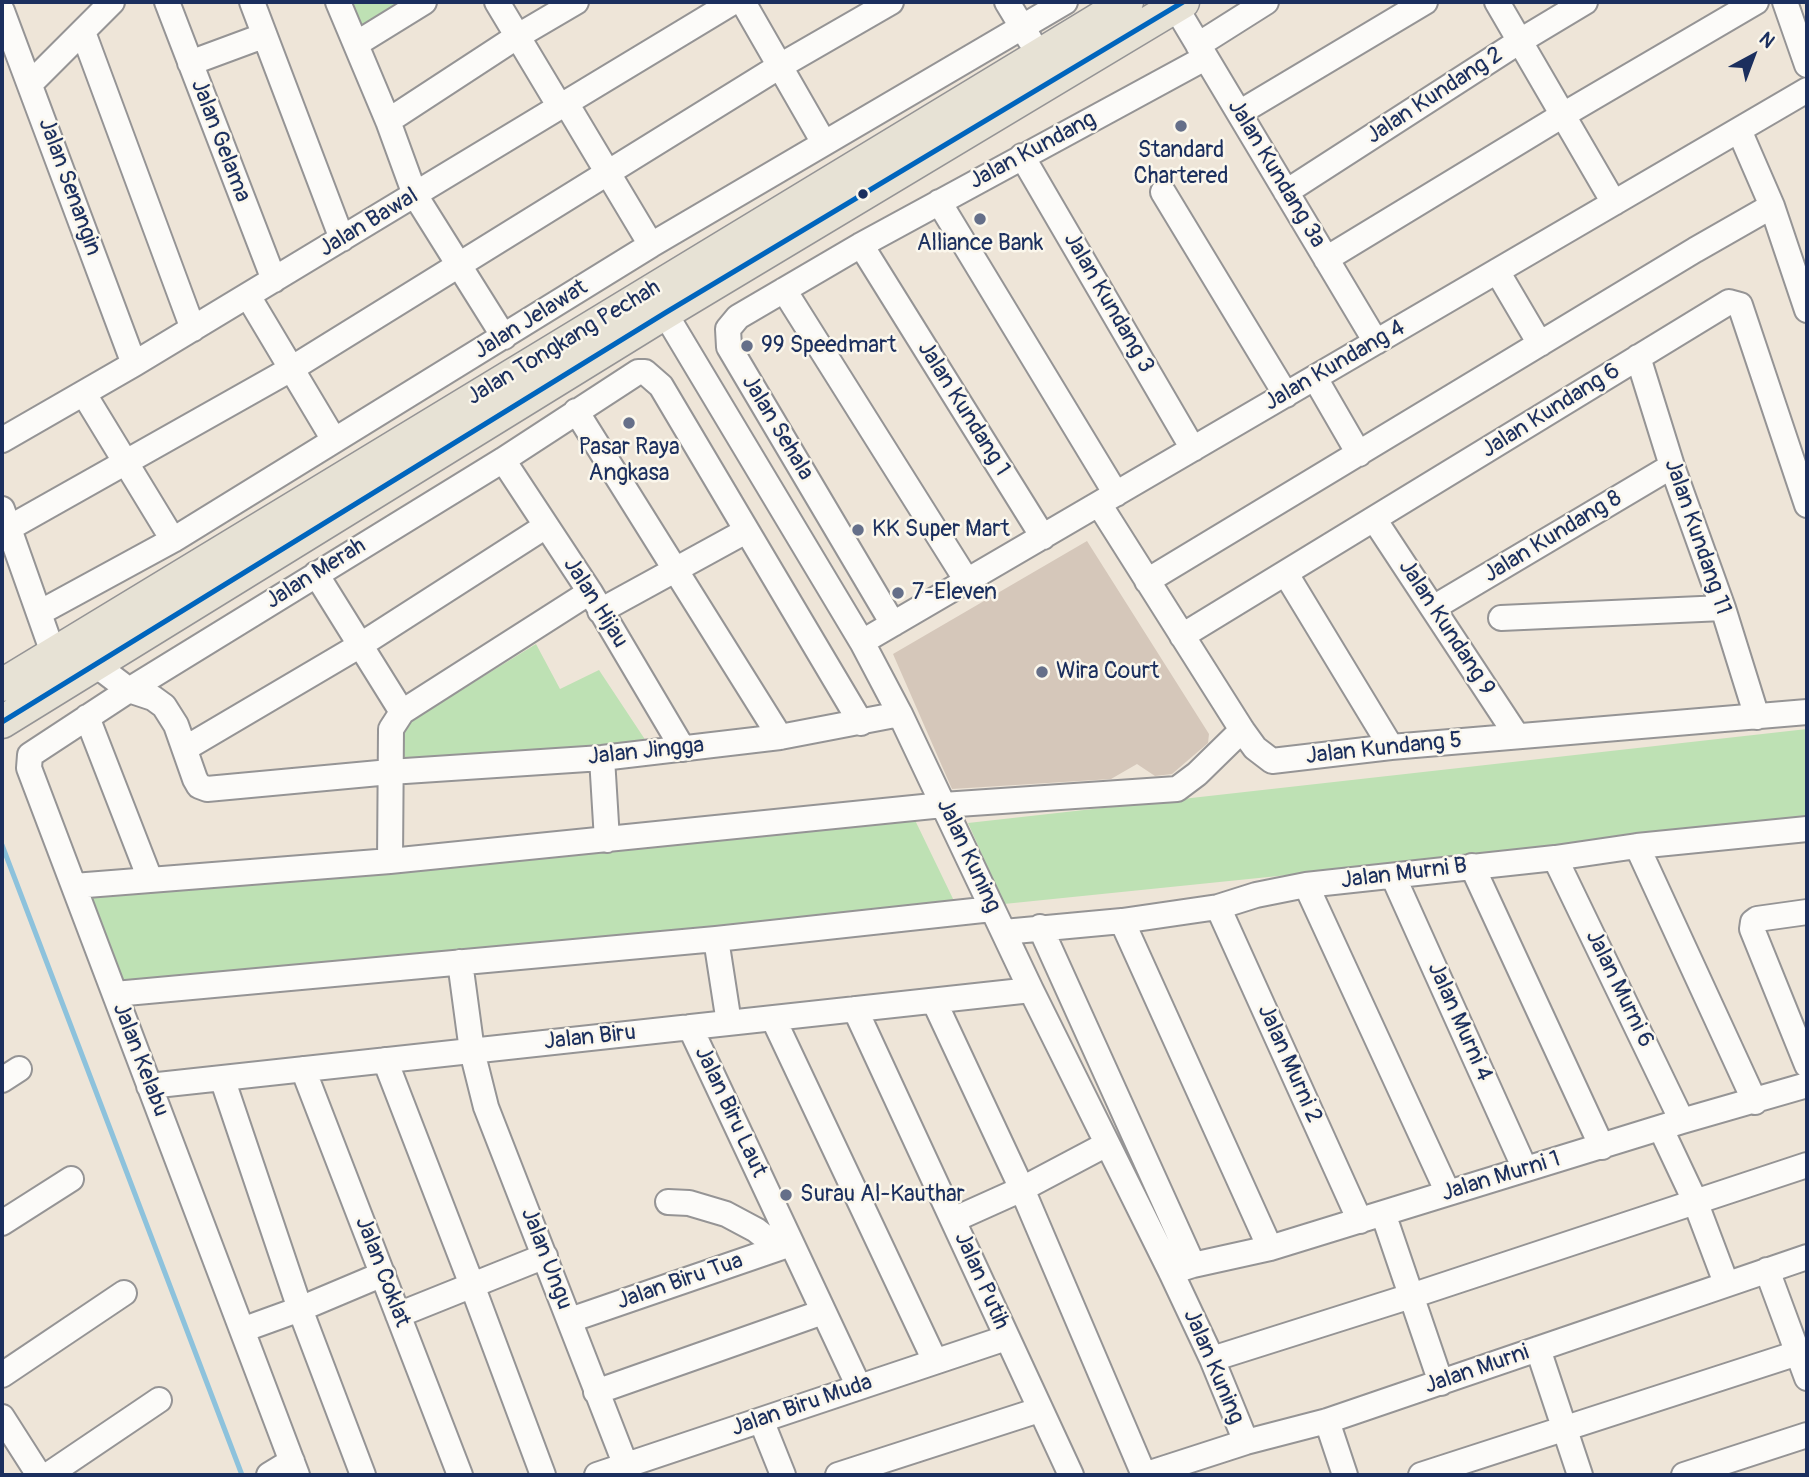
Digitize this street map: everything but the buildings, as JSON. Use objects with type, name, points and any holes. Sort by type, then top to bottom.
[{"type":"main road","name":"Jalan Tongkang Pechah","points":[[1046,67],[1126,2]]},
{"type":"main road","name":"Jalan Tongkang Pechah","points":[[2,685],[658,302],[1046,67],[1179,4]]},
{"type":"main road","name":"Jalan Tongkang Pechah","points":[[6,719],[96,665],[658,302]]},
{"type":"street","points":[[30,84],[112,2]]},
{"type":"street","name":"Jalan Gelama","points":[[167,2],[274,280]]},
{"type":"street","points":[[252,2],[342,239]]},
{"type":"street","points":[[338,2],[388,121],[415,195],[504,337]]},
{"type":"street","points":[[356,44],[424,2]]},
{"type":"street","points":[[497,2],[651,244]]},
{"type":"street","points":[[388,121],[518,36],[576,2]]},
{"type":"street","points":[[733,2],[780,66],[824,143]]},
{"type":"street","name":"Jalan Bawal","points":[[2,440],[193,329],[733,2]]},
{"type":"street","points":[[53,653],[5,519],[126,464],[291,369],[780,66],[891,2]]},
{"type":"street","points":[[1007,2],[1046,67]]},
{"type":"street","name":"Jalan Jelawat","points":[[39,613],[173,540],[651,244],[1065,2]]},
{"type":"street","name":"Jalan Kundang","points":[[861,245],[1022,156],[1202,51],[1266,2]]},
{"type":"street","points":[[1239,113],[1425,2]]},
{"type":"street","points":[[1497,2],[1614,203]]},
{"type":"street","name":"Jalan Kundang 2","points":[[1286,192],[1585,2]]},
{"type":"street","points":[[1326,259],[1756,2]]},
{"type":"street","points":[[1785,2],[1807,65]]},
{"type":"street","name":"Jalan Kundang 3a","points":[[1179,4],[1202,51],[1376,342]]},
{"type":"street","name":"Jalan Senangin","points":[[2,11],[134,364]]},
{"type":"street","points":[[83,32],[193,329]]},
{"type":"street","points":[[190,63],[263,36]]},
{"type":"street","name":"Jalan Kundang 4","points":[[862,642],[1807,90]]},
{"type":"street","points":[[1739,130],[1772,206],[1807,310]]},
{"type":"street","name":"Jalan Kundang 3","points":[[1022,156],[1193,449]]},
{"type":"street","points":[[1163,192],[1286,395]]},
{"type":"street","name":"Jalan Kundang 5","points":[[939,202],[1108,499],[1147,581],[1242,730],[1255,748],[1272,761],[1391,747],[1807,712]]},
{"type":"street","points":[[1147,581],[1772,206]]},
{"type":"street","name":"Jalan Sehala","points":[[861,245],[738,317],[728,329],[729,347],[893,624]]},
{"type":"street","name":"Jalan Kundang 1","points":[[861,245],[1043,537]]},
{"type":"street","points":[[1497,271],[1540,344]]},
{"type":"street","points":[[784,290],[967,581]]},
{"type":"street","points":[[248,296],[334,440]]},
{"type":"street","name":"Jalan Kuning","points":[[658,302],[862,642],[900,715],[1107,1144],[1182,1269],[1212,1359],[1245,1442]]},
{"type":"street","name":"Jalan Kundang 6","points":[[1182,636],[1724,304],[1734,302],[1740,305],[1807,505]]},
{"type":"street","name":"Jalan Kundang 11","points":[[1638,357],[1757,717]]},
{"type":"street","name":"Jalan Merah","points":[[129,690],[503,460],[638,372],[645,372],[662,386],[861,723]]},
{"type":"street","points":[[1315,378],[1359,454]]},
{"type":"street","points":[[84,394],[173,540]]},
{"type":"street","points":[[576,411],[780,737]]},
{"type":"street","name":"Jalan Hijau","points":[[503,460],[595,601],[683,749]]},
{"type":"street","name":"Jalan Kundang 8","points":[[1433,608],[1672,466]]},
{"type":"street","name":"Jalan Kundang 9","points":[[1374,519],[1517,736]]},
{"type":"street","points":[[186,748],[359,646],[546,526]]},
{"type":"street","points":[[390,861],[390,729],[402,712],[595,601],[676,570],[746,531]]},
{"type":"street","points":[[316,574],[402,712]]},
{"type":"street","points":[[1286,574],[1391,747]]},
{"type":"street","points":[[1501,618],[1723,608]]},
{"type":"street","name":"Jalan Jingga","points":[[96,665],[129,690],[153,698],[164,706],[186,748],[195,779],[200,786],[207,789],[390,772],[603,758],[780,737],[900,715]]},
{"type":"street","name":"Jalan Kelabu","points":[[129,690],[30,755],[29,768],[295,1468]]},
{"type":"street","points":[[87,717],[150,879]]},
{"type":"street","points":[[74,886],[390,861],[943,805],[1177,789],[1197,774],[1242,730]]},
{"type":"street","points":[[603,758],[607,840]]},
{"type":"street","name":"Jalan Murni B","points":[[1004,932],[1122,921],[1218,907],[1256,895],[1306,885],[1807,829]]},
{"type":"street","points":[[1637,846],[1755,1102]]},
{"type":"street","name":"Jalan Murni 6","points":[[1555,858],[1672,1125],[1695,1201],[1726,1283]]},
{"type":"street","points":[[1472,866],[1602,1147]]},
{"type":"street","name":"Jalan Murni 4","points":[[1393,876],[1525,1169]]},
{"type":"street","points":[[1306,885],[1448,1193]]},
{"type":"street","name":"Jalan Murni 2","points":[[1218,907],[1411,1296],[1441,1383]]},
{"type":"street","points":[[115,994],[716,939],[992,909]]},
{"type":"street","points":[[1807,912],[1757,919],[1753,922],[1752,929],[1807,1065]]},
{"type":"street","points":[[1122,921],[1270,1248]]},
{"type":"street","points":[[1040,927],[1182,1269]]},
{"type":"street","points":[[716,939],[729,1023]]},
{"type":"street","name":"Jalan Ungu","points":[[460,962],[472,1051],[486,1107],[626,1466]]},
{"type":"street","name":"Jalan Biru","points":[[149,1086],[1031,990]]},
{"type":"street","points":[[934,1001],[1022,1189],[1144,1475]]},
{"type":"street","name":"Jalan Putih","points":[[855,1009],[1071,1475]]},
{"type":"street","points":[[773,1018],[935,1361]]},
{"type":"street","name":"Jalan Biru Laut","points":[[690,1027],[785,1246],[823,1312],[859,1387]]},
{"type":"street","points":[[385,1060],[543,1475]]},
{"type":"street","name":"Jalan Coklat","points":[[303,1069],[460,1475]]},
{"type":"street","points":[[222,1078],[300,1309],[363,1475]]},
{"type":"street","name":"Jalan Murni 1","points":[[1182,1269],[1270,1248],[1807,1085]]},
{"type":"street","points":[[953,1220],[1022,1189],[1107,1144]]},
{"type":"street","points":[[1212,1359],[1807,1165]]},
{"type":"street","points":[[2,1223],[71,1179]]},
{"type":"street","points":[[668,1202],[689,1203],[726,1214],[785,1246]]},
{"type":"street","name":"Jalan Biru Tua","points":[[570,1320],[785,1246]]},
{"type":"street","points":[[398,1315],[545,1256]]},
{"type":"street","name":"Jalan Murni","points":[[1144,1475],[1187,1469],[1245,1442],[1327,1421],[1807,1257]]},
{"type":"street","points":[[1767,1270],[1803,1351],[1807,1378]]},
{"type":"street","points":[[242,1330],[383,1274]]},
{"type":"street","points":[[2,1375],[124,1293]]},
{"type":"street","points":[[596,1392],[823,1312]]},
{"type":"street","name":"Jalan Biru Muda","points":[[597,1475],[1006,1338]]},
{"type":"street","points":[[1538,1349],[1580,1475]]},
{"type":"street","points":[[1421,1475],[1803,1351]]},
{"type":"street","points":[[48,1475],[159,1400]]},
{"type":"street","points":[[838,1475],[1039,1410]]},
{"type":"street","points":[[2,1417],[39,1475]]},
{"type":"street","points":[[761,1420],[783,1475]]},
{"type":"street","points":[[1327,1421],[1345,1475]]},
{"type":"street","points":[[1684,1475],[1718,1470],[1807,1434]]},
{"type":"street","points":[[269,1475],[295,1468]]},
{"type":"green space","points":[[342,2],[409,2],[356,34]]},
{"type":"green space","points":[[536,644],[560,689],[599,670],[646,741],[405,769],[391,736],[409,722]]},
{"type":"green space","points":[[1807,729],[1807,822],[1004,904],[968,823]]},
{"type":"green space","points":[[913,816],[956,905],[114,989],[78,895]]},
{"type":"waterway","points":[[2,845],[242,1475]]},
{"type":"transit line","points":[[2,722],[665,313],[1183,2]]},
{"type":"place","name":"Standard Chartered","points":[[1181,126]]},
{"type":"place","name":"Alliance Bank","points":[[980,219]]},
{"type":"place","name":"99 Speedmart","points":[[747,346]]},
{"type":"place","name":"Pasar Raya Angkasa","points":[[629,423]]},
{"type":"place","name":"KK Super Mart","points":[[858,530]]},
{"type":"place","name":"7-Eleven","points":[[898,593]]},
{"type":"place","name":"Wira Court","points":[[1042,672]]},
{"type":"place","name":"Surau Al-Kauthar","points":[[786,1195]]}]
